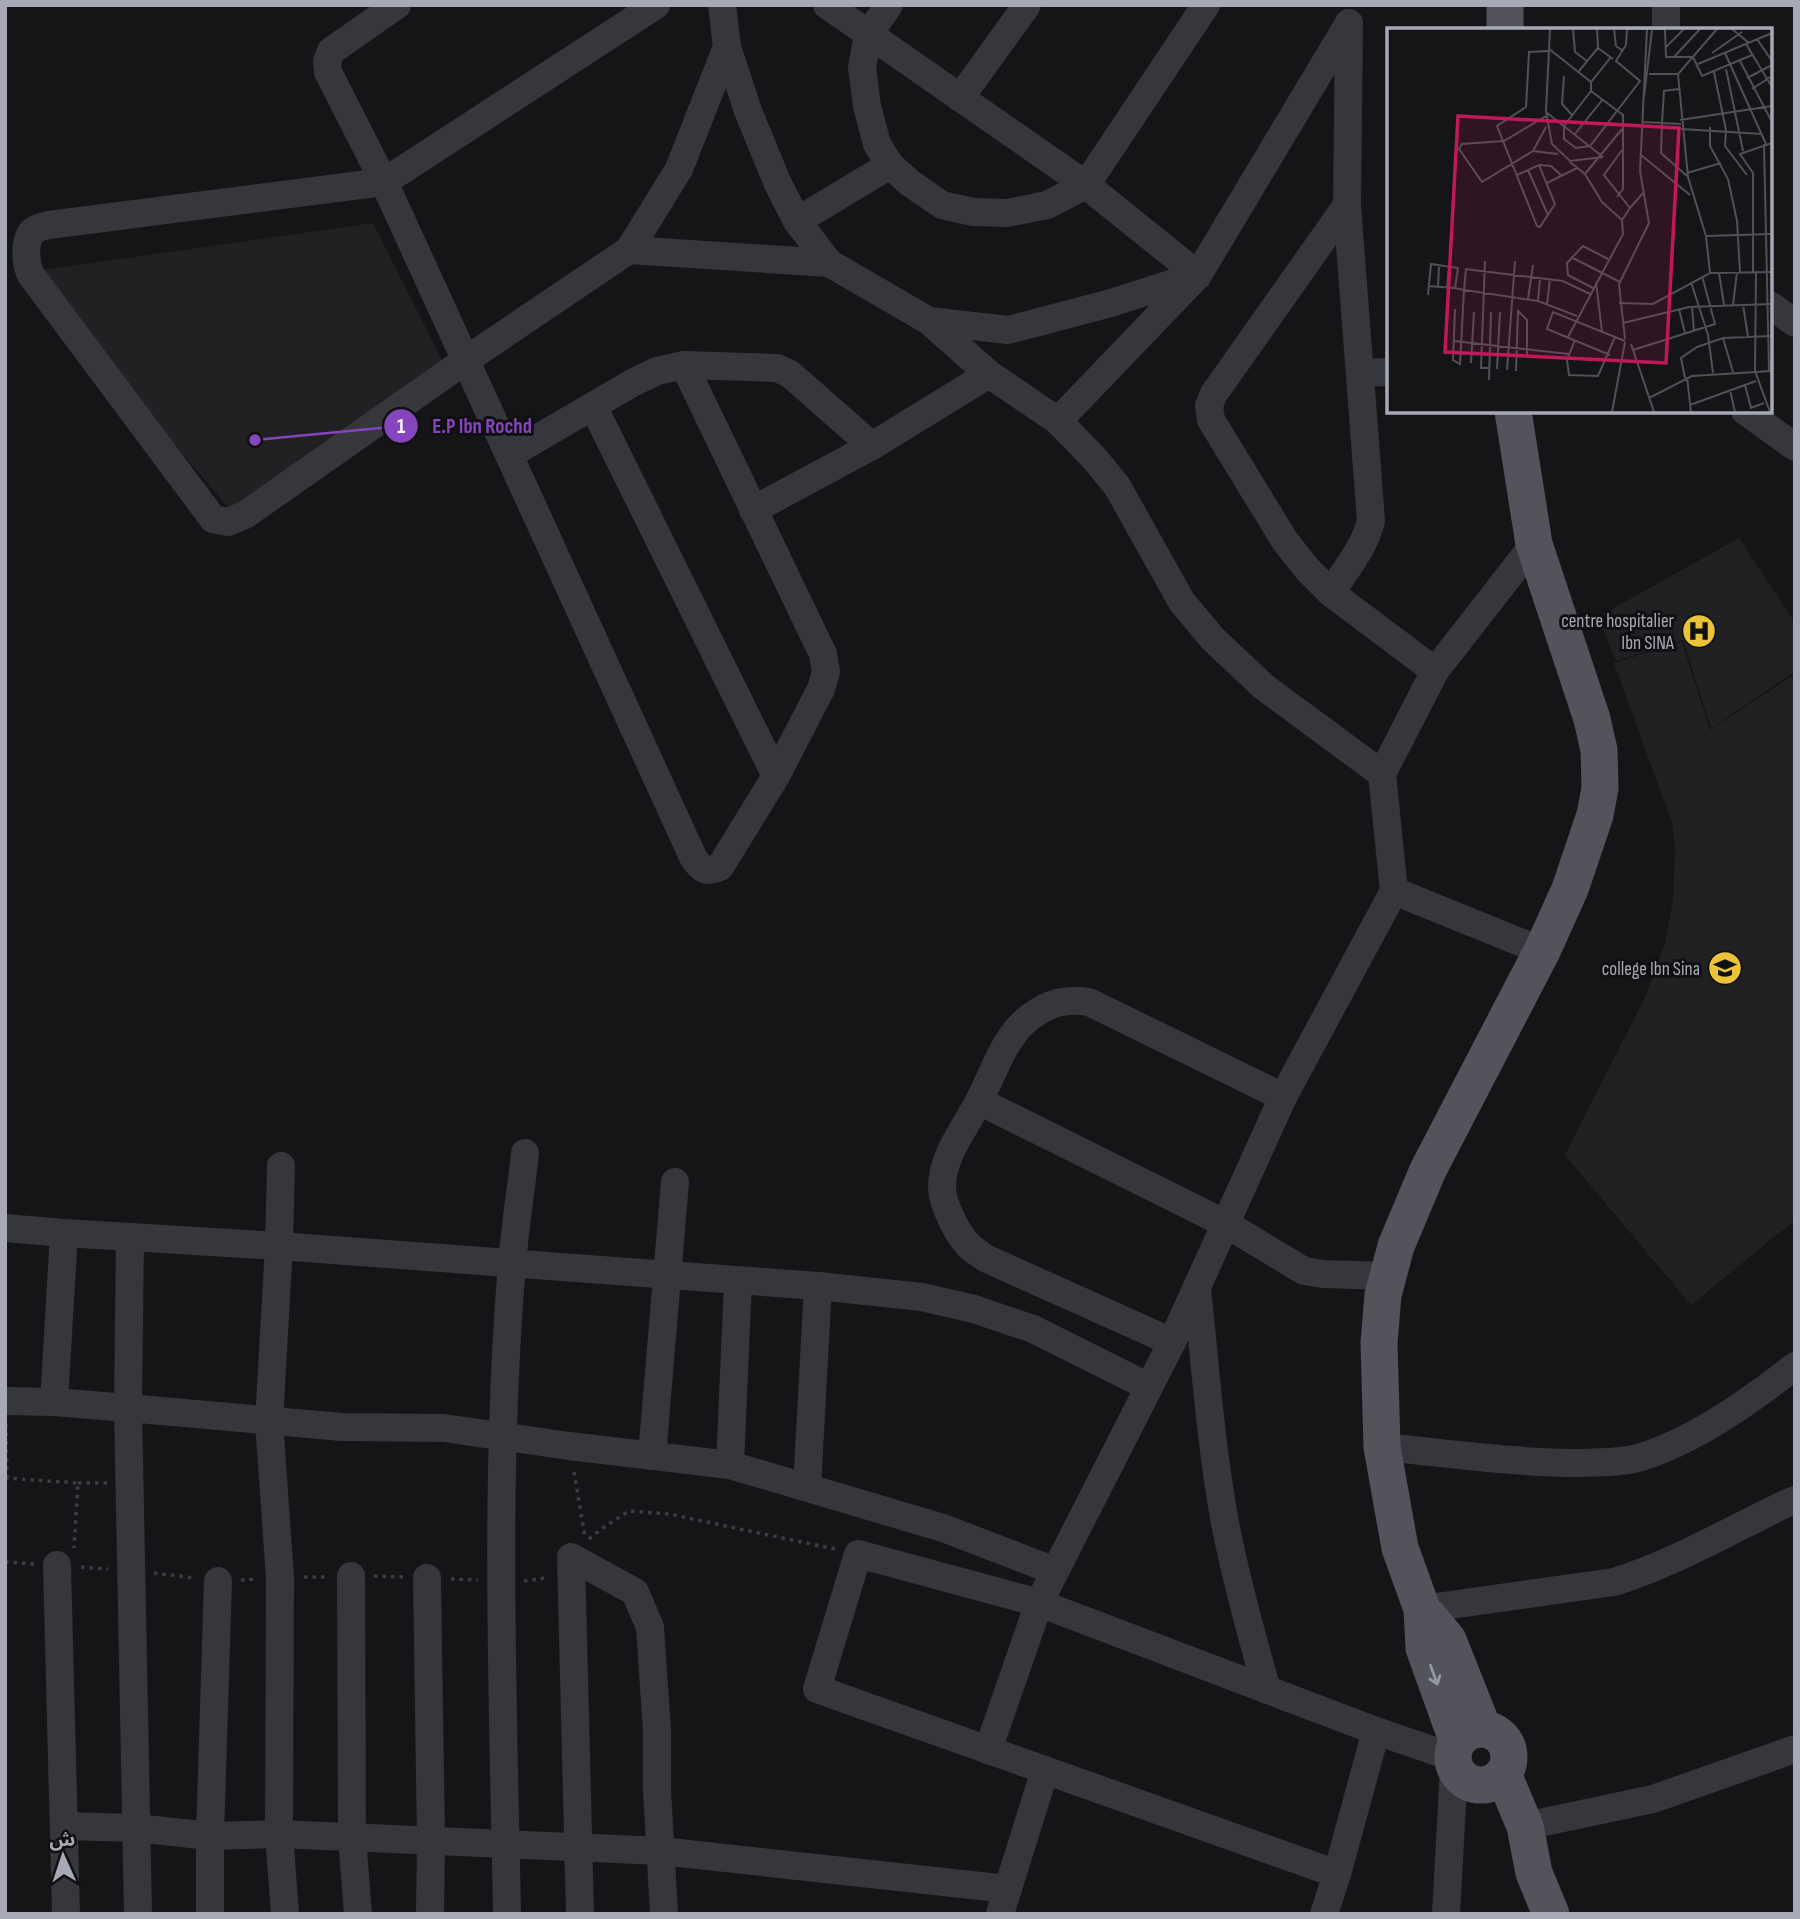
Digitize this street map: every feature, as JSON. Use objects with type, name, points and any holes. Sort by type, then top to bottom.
[{"type":"main road","points":[[1505,5],[1505,28]]},
{"type":"main road","points":[[1513,413],[1534,544],[1592,719],[1600,750],[1600,788],[1595,815],[1570,889],[1542,951],[1428,1170],[1396,1246],[1384,1295],[1379,1343],[1382,1447],[1401,1548],[1422,1609],[1448,1640],[1472,1759],[1506,1836],[1534,1873]]},
{"type":"main road","points":[[1472,1759],[1525,1826],[1534,1873],[1551,1914]]},
{"type":"street","points":[[397,5],[331,51],[327,61],[328,72],[384,182],[694,859],[702,868],[711,871],[720,867],[776,776],[821,689],[826,672],[823,654],[684,365]]},
{"type":"street","points":[[656,5],[384,182],[49,225],[37,228],[30,235],[27,267],[214,519],[228,522],[245,515],[629,250],[679,169],[727,47]]},
{"type":"street","points":[[722,5],[727,47],[748,111],[778,184],[797,221],[829,263],[929,321],[989,374],[1058,421],[1117,486],[1182,602],[1213,639],[1265,687],[1382,774]]},
{"type":"street","points":[[827,5],[1086,185],[1198,275]]},
{"type":"street","points":[[888,5],[868,34],[862,67],[867,106],[877,144],[890,164],[942,205],[973,212],[1007,213],[1048,205],[1086,185],[1206,5]]},
{"type":"street","points":[[960,98],[1027,5]]},
{"type":"street","points":[[1666,5],[1666,28]]},
{"type":"street","points":[[1331,593],[1363,543],[1371,521],[1347,205],[1348,14]]},
{"type":"street","points":[[1058,421],[1198,275],[1348,14]]},
{"type":"street","points":[[797,221],[890,164]]},
{"type":"street","points":[[1347,205],[1213,395],[1209,406],[1211,420],[1285,541],[1308,570],[1331,593],[1435,671]]},
{"type":"street","points":[[629,250],[829,263]]},
{"type":"street","points":[[929,321],[1008,330],[1111,303],[1198,275]]},
{"type":"street","points":[[1772,306],[1795,323]]},
{"type":"street","points":[[509,456],[634,382],[657,371],[684,365],[777,368],[790,374],[872,446]]},
{"type":"street","points":[[1360,373],[1387,372]]},
{"type":"street","points":[[753,510],[872,446],[989,374]]},
{"type":"street","points":[[593,406],[776,776]]},
{"type":"street","points":[[1748,413],[1795,447]]},
{"type":"street","points":[[988,1750],[1039,1603],[1172,1342],[1283,1097],[1394,891],[1382,774],[1435,671],[1534,544]]},
{"type":"street","points":[[1394,891],[1542,951]]},
{"type":"street","points":[[1172,1342],[985,1258],[968,1244],[957,1230],[942,1188],[954,1145],[1010,1040],[1028,1018],[1050,1005],[1071,999],[1089,1002],[1283,1097]]},
{"type":"street","points":[[979,1101],[1226,1224],[1304,1271],[1335,1275],[1388,1276]]},
{"type":"street","points":[[507,1914],[501,1581],[503,1436],[512,1264],[525,1153]]},
{"type":"street","points":[[281,1166],[269,1421],[280,1578],[279,1835],[285,1914]]},
{"type":"street","points":[[652,1455],[675,1182]]},
{"type":"street","points":[[5,1228],[818,1286],[922,1297],[974,1308],[1033,1329],[1149,1387]]},
{"type":"street","points":[[54,1402],[64,1233]]},
{"type":"street","points":[[130,1238],[128,1408],[138,1914]]},
{"type":"street","points":[[730,1465],[738,1280]]},
{"type":"street","points":[[1197,1285],[1213,1445],[1225,1522],[1242,1602],[1267,1690]]},
{"type":"street","points":[[807,1488],[818,1286]]},
{"type":"street","points":[[1382,1447],[1518,1461],[1598,1462],[1636,1459],[1666,1448],[1699,1431],[1761,1392],[1795,1366]]},
{"type":"street","points":[[5,1401],[54,1402],[342,1427],[444,1428],[730,1465],[943,1528],[1055,1571]]},
{"type":"street","points":[[1422,1609],[1614,1582],[1644,1573],[1748,1523],[1777,1506],[1795,1500]]},
{"type":"street","points":[[1337,1874],[817,1689],[858,1554],[1039,1603],[1376,1731],[1472,1759],[1446,1914]]},
{"type":"street","points":[[571,1557],[580,1914]]},
{"type":"street","points":[[571,1557],[635,1592],[650,1627],[664,1914]]},
{"type":"street","points":[[66,1914],[64,1826],[68,1562]]},
{"type":"street","points":[[351,1576],[352,1838],[358,1914]]},
{"type":"street","points":[[427,1578],[430,1914]]},
{"type":"street","points":[[210,1914],[218,1581]]},
{"type":"street","points":[[1324,1914],[1376,1731]]},
{"type":"street","points":[[1525,1826],[1653,1799],[1795,1749]]},
{"type":"street","points":[[64,1826],[136,1828],[210,1836],[279,1835],[431,1840],[661,1851],[1004,1901],[1045,1770]]},
{"type":"path","points":[[5,1401],[6,1478],[78,1483],[68,1562],[218,1581],[351,1576],[519,1582],[541,1579],[558,1571],[571,1557]]},
{"type":"path","points":[[569,1446],[586,1541],[629,1511],[669,1514],[858,1554]]},
{"type":"shaded area","points":[[373,223],[445,366],[234,514],[39,287],[41,270]]},
{"type":"shaded area","name":"centre hospitalier Ibn SINA","points":[[1739,538],[1795,623],[1795,671],[1711,729],[1683,640],[1616,661],[1598,617]]},
{"type":"shaded area","name":"college Ibn Sina","points":[[1682,642],[1710,730],[1795,674],[1795,1220],[1691,1305],[1565,1155],[1647,993],[1665,943],[1673,901],[1675,848],[1672,823],[1614,663]]},
{"type":"place","name":"E.P Ibn Rochd","points":[[255,440]]},
{"type":"place","name":"centre hospitalier Ibn SINA","points":[[1699,631]]},
{"type":"place","name":"college Ibn Sina","points":[[1725,968]]}]
